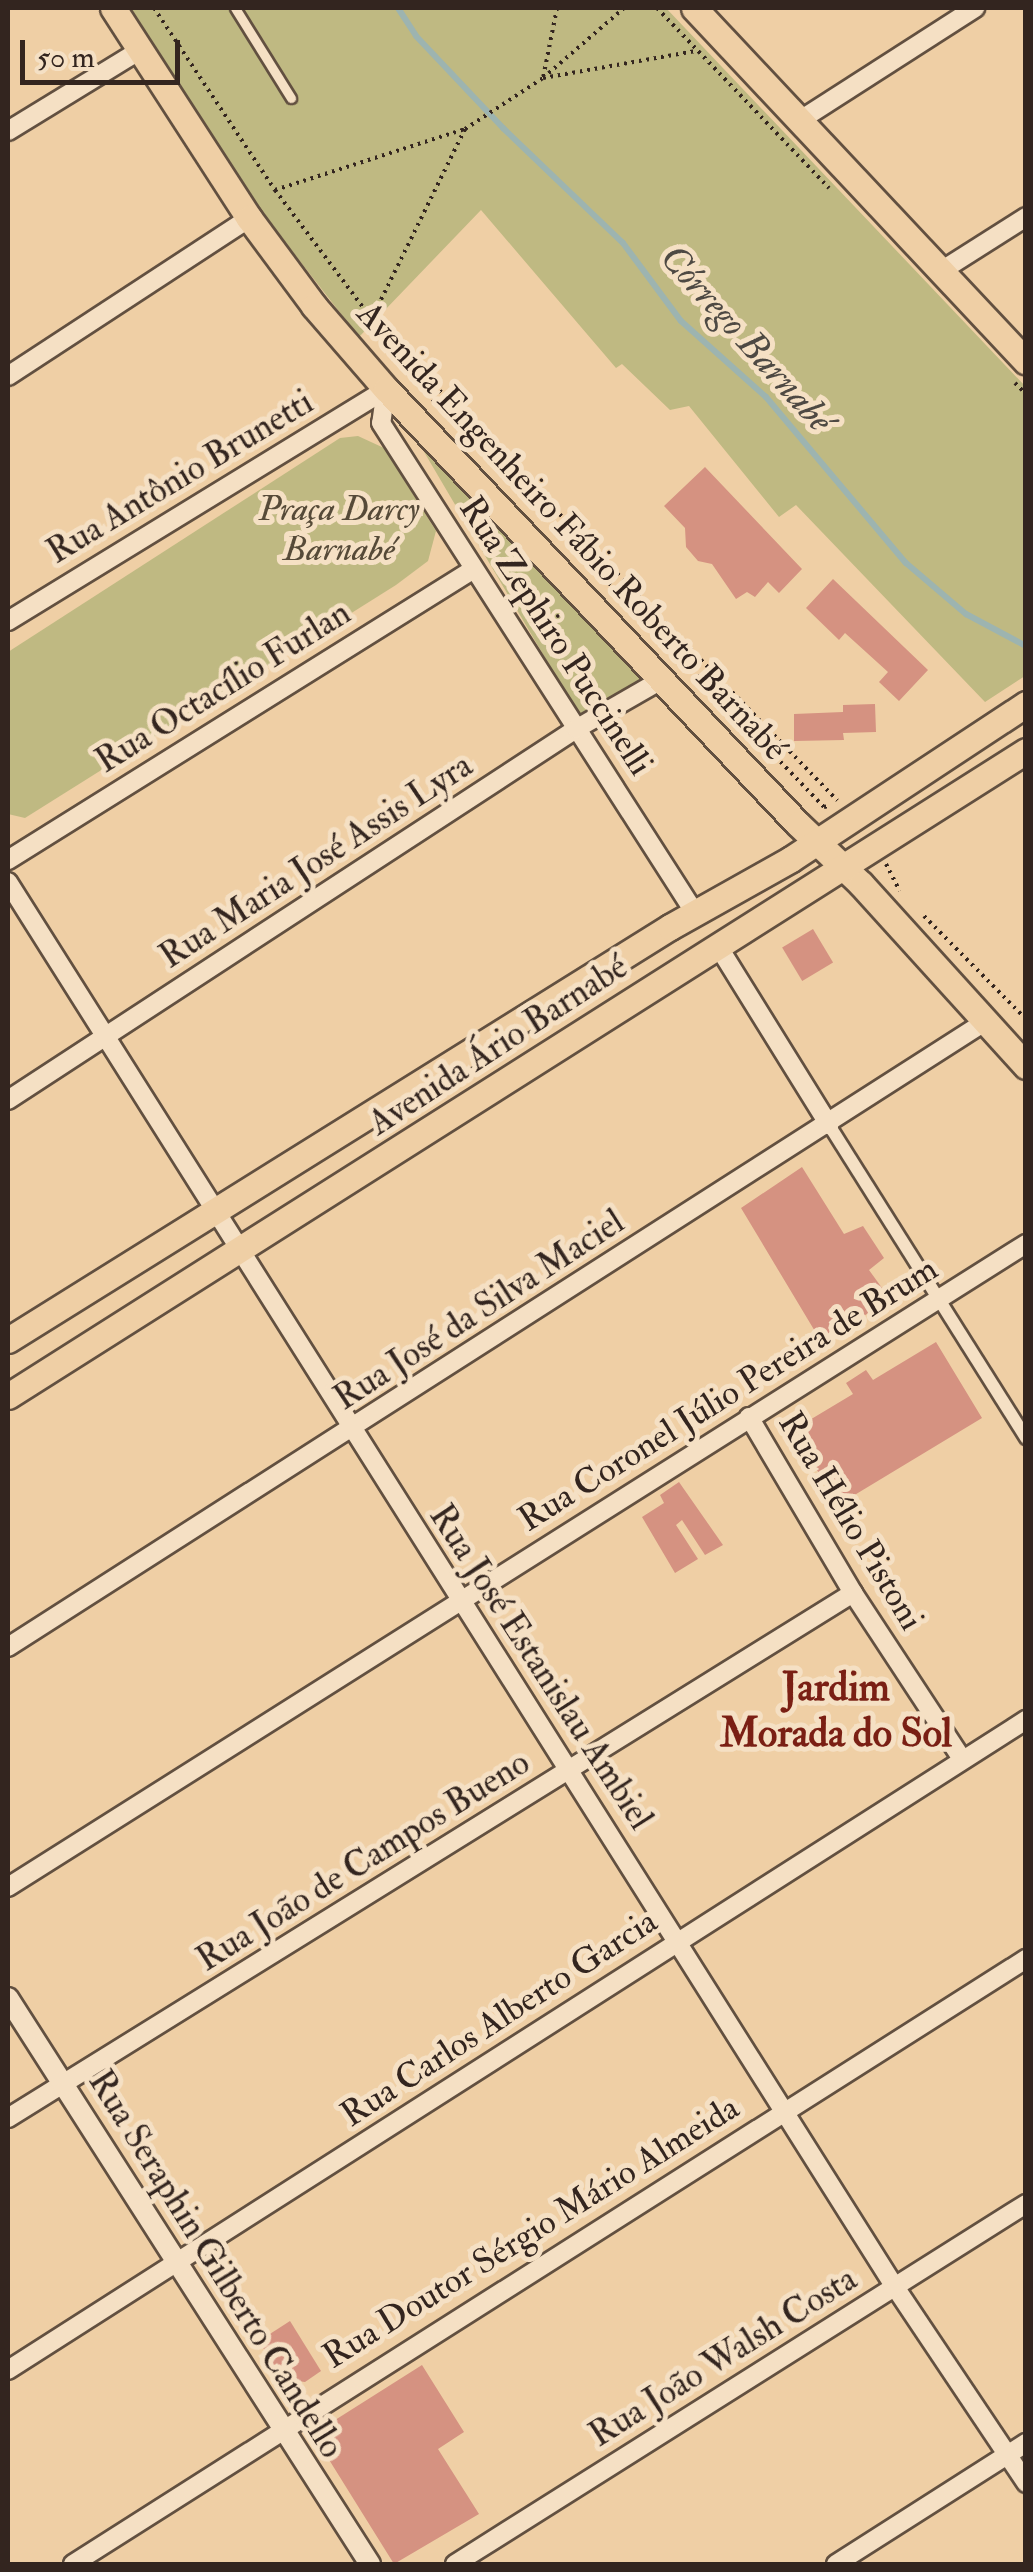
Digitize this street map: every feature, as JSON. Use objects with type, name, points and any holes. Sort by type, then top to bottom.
[{"type":"main road","name":"Avenida Engenheiro Fábio Roberto Barnabé","points":[[113,8],[248,218],[314,306],[386,390],[843,867],[983,1024],[1026,1066]]},
{"type":"main road","points":[[694,8],[1026,362]]},
{"type":"main road","name":"Avenida Ário Barnabé","points":[[8,1340],[695,913],[816,842],[1026,704]]},
{"type":"main road","name":"Avenida Ário Barnabé","points":[[8,1396],[1026,751]]},
{"type":"street","points":[[802,119],[975,8]]},
{"type":"street","points":[[8,132],[140,50]]},
{"type":"street","points":[[941,271],[1026,217]]},
{"type":"street","points":[[8,376],[248,218]]},
{"type":"street","name":"Rua Zephiro Puccinelli","points":[[386,390],[381,423],[695,913]]},
{"type":"street","name":"Rua Antônio Brunetti","points":[[8,621],[386,390]]},
{"type":"street","name":"Rua Octacílio Furlan","points":[[8,860],[474,569]]},
{"type":"street","name":"Rua Maria José Assis Lyra","points":[[8,1100],[576,730],[663,679]]},
{"type":"street","name":"Rua José Estanislau Ambiel","points":[[8,882],[351,1430],[896,2287],[1026,2483]]},
{"type":"street","points":[[718,946],[1026,1438]]},
{"type":"street","name":"Rua José da Silva Maciel","points":[[8,1647],[983,1024]]},
{"type":"street","name":"Rua Coronel Júlio Pereira de Brum","points":[[8,1887],[749,1417],[940,1302],[1026,1244]]},
{"type":"street","name":"Rua Hélio Pistoni","points":[[749,1417],[853,1592],[962,1760]]},
{"type":"street","name":"Rua João de Campos Bueno","points":[[8,2118],[570,1772],[853,1592]]},
{"type":"street","name":"Rua Carlos Alberto Garcia","points":[[8,2370],[1026,1720]]},
{"type":"street","name":"Rua Doutor Sérgio Mário Almeida","points":[[73,2564],[281,2428],[1026,1959]]},
{"type":"street","name":"Rua Seraphin Gilberto Candello","points":[[8,1998],[370,2564]]},
{"type":"street","name":"Rua João Walsh Costa","points":[[455,2564],[1026,2204]]},
{"type":"street","points":[[836,2564],[1026,2444]]},
{"type":"lane","points":[[235,8],[291,98]]},
{"type":"path","points":[[154,8],[275,190],[372,319],[836,798],[838,805]]},
{"type":"path","points":[[543,78],[557,8]]},
{"type":"path","points":[[275,190],[466,129],[543,78],[624,8]]},
{"type":"path","points":[[543,78],[696,51]]},
{"type":"path","points":[[372,319],[466,129]]},
{"type":"path","points":[[387,352],[824,806]]},
{"type":"path","points":[[887,866],[901,894]]},
{"type":"path","points":[[914,907],[1026,1019]]},
{"type":"green space","points":[[127,8],[666,8],[1025,386],[1025,676],[985,702],[796,505],[779,517],[689,406],[670,410],[622,364],[616,368],[481,210],[359,337],[246,192]]},
{"type":"green space","name":"Praça Darcy Barnabé","points":[[358,436],[384,448],[436,531],[428,561],[396,585],[25,818],[8,814],[8,652],[340,438]]},
{"type":"green space","points":[[420,445],[491,522],[648,678],[581,719]]},
{"type":"building","points":[[705,467],[802,569],[779,593],[768,582],[755,597],[747,592],[736,599],[712,564],[698,561],[686,547],[685,528],[664,506]]},
{"type":"building","points":[[833,579],[928,670],[899,701],[879,682],[888,672],[845,633],[839,640],[806,608]]},
{"type":"building","points":[[875,704],[876,732],[843,733],[844,740],[794,741],[794,714],[843,712],[843,705]]},
{"type":"building","points":[[813,929],[833,962],[802,981],[782,948]]},
{"type":"building","points":[[802,1167],[844,1234],[863,1226],[884,1258],[869,1270],[890,1299],[822,1343],[741,1208]]},
{"type":"building","points":[[936,1342],[982,1418],[838,1505],[793,1430],[853,1394],[846,1383],[866,1370],[873,1380]]},
{"type":"building","points":[[679,1482],[723,1545],[705,1555],[682,1520],[676,1525],[698,1559],[675,1573],[642,1517],[664,1503],[660,1495]]},
{"type":"building","points":[[290,2321],[321,2371],[305,2382],[282,2379],[259,2341]]},
{"type":"building","points":[[422,2365],[464,2432],[438,2449],[479,2514],[394,2564],[313,2434]]},
{"type":"waterway","name":"Córrego Barnabé","points":[[398,8],[416,36],[503,128],[623,243],[681,321],[766,397],[906,563],[966,614],[1026,646]]},
{"type":"district","name":"Jardim Morada do Sol","points":[[836,1711]]}]
